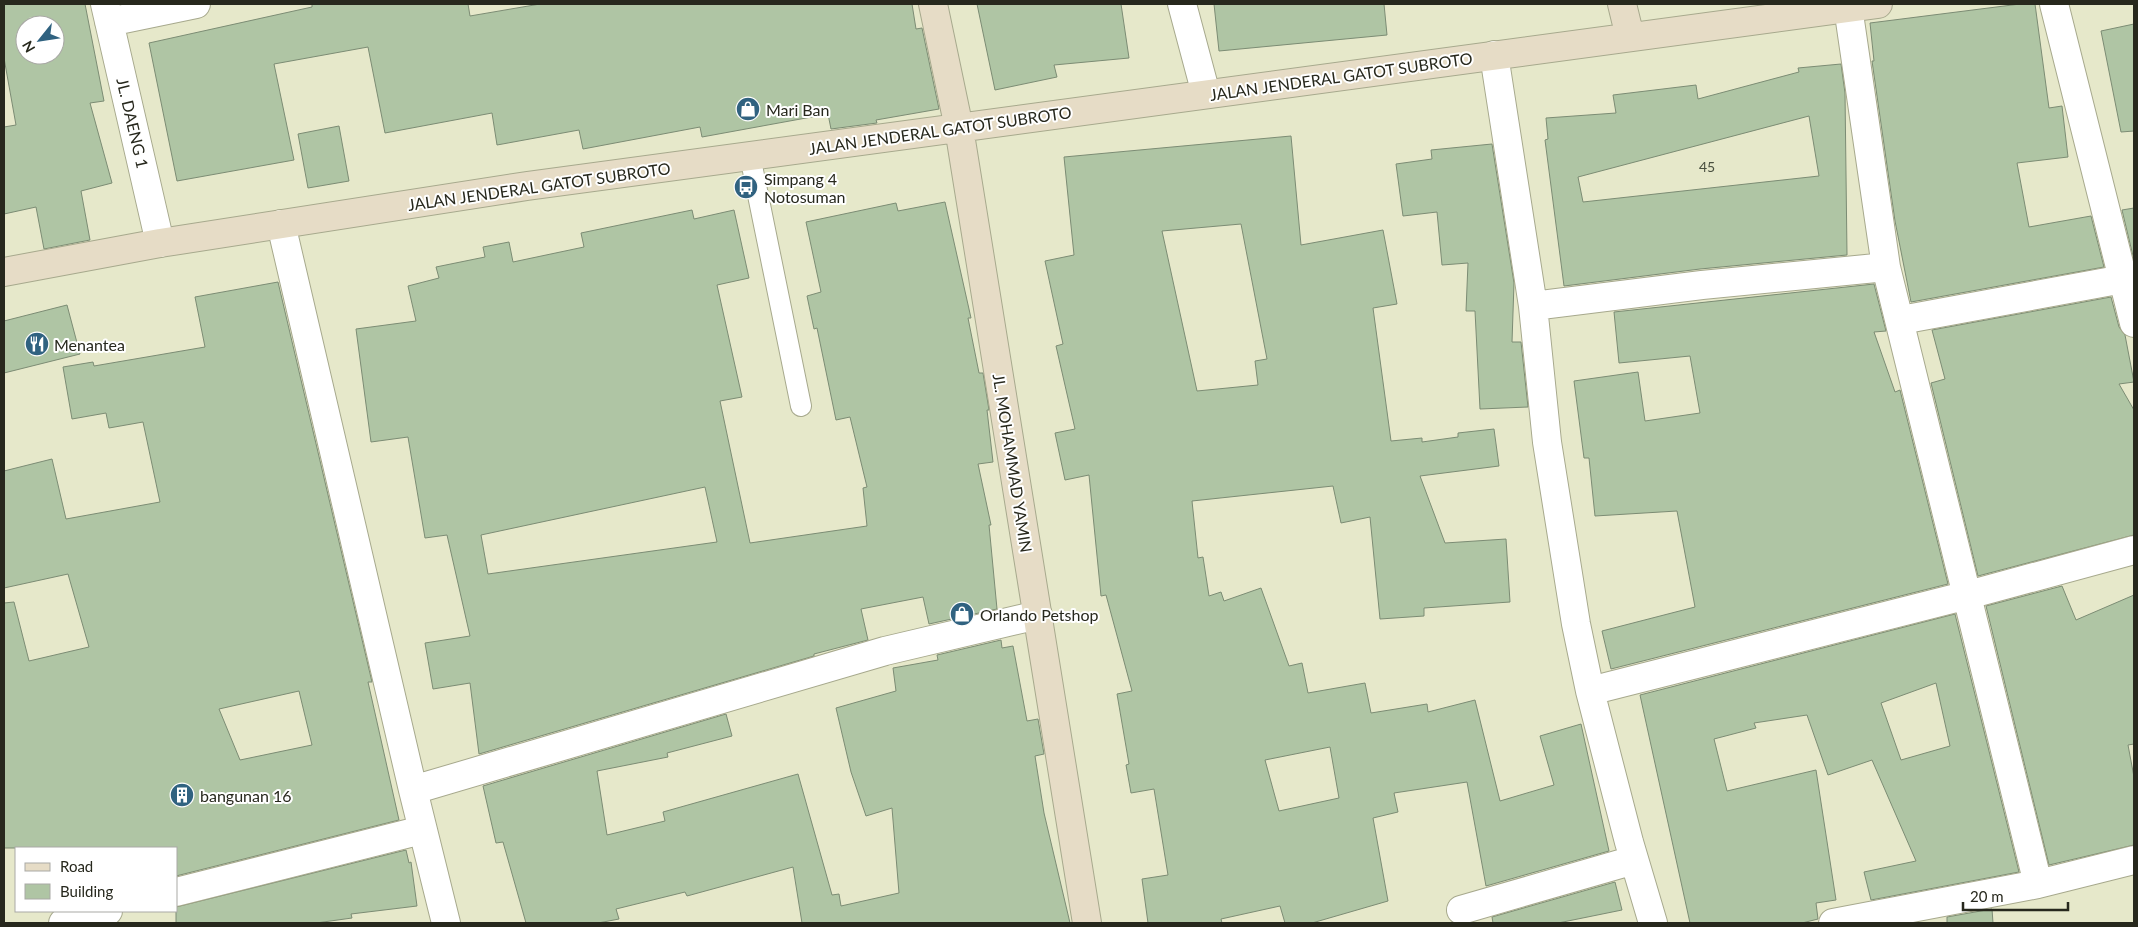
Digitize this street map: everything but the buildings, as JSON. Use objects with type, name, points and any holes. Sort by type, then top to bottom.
[{"type":"main road","name":"JL. MOHAMMAD YAMIN","points":[[933,4],[959,128],[1087,923]]},
{"type":"main road","points":[[1622,4],[1630,37]]},
{"type":"main road","name":"JALAN JENDERAL GATOT SUBROTO","points":[[4,272],[160,243],[527,186],[1878,4]]},
{"type":"street","points":[[107,13],[196,4]]},
{"type":"street","points":[[1182,4],[1206,94]]},
{"type":"street","points":[[2054,4],[2128,279],[2134,323]]},
{"type":"street","points":[[1848,7],[1886,267],[1901,320],[2038,884]]},
{"type":"street","name":"JL. DAENG 1","points":[[107,13],[160,243]]},
{"type":"street","points":[[1494,55],[1533,306],[1547,442],[1576,624],[1590,691],[1652,923]]},
{"type":"street","points":[[281,224],[412,790],[446,923]]},
{"type":"street","points":[[1533,306],[1702,285],[1886,267]]},
{"type":"street","points":[[1901,320],[2012,298],[2128,279]]},
{"type":"street","points":[[1590,691],[1968,595],[2134,550]]},
{"type":"street","points":[[412,790],[885,651],[1038,615]]},
{"type":"street","points":[[178,891],[422,830]]},
{"type":"street","points":[[1461,910],[1634,860]]},
{"type":"street","points":[[1834,923],[2133,868]]},
{"type":"street","points":[[63,923],[104,912]]},
{"type":"lane","points":[[750,156],[801,406]]},
{"type":"place","name":"Mari Ban","points":[[748,109]]},
{"type":"place","name":"Simpang 4 Notosuman","points":[[746,187]]},
{"type":"place","name":"Menantea","points":[[37,344]]},
{"type":"place","name":"Orlando Petshop","points":[[962,614]]},
{"type":"place","name":"bangunan 16","points":[[182,795]]}]
